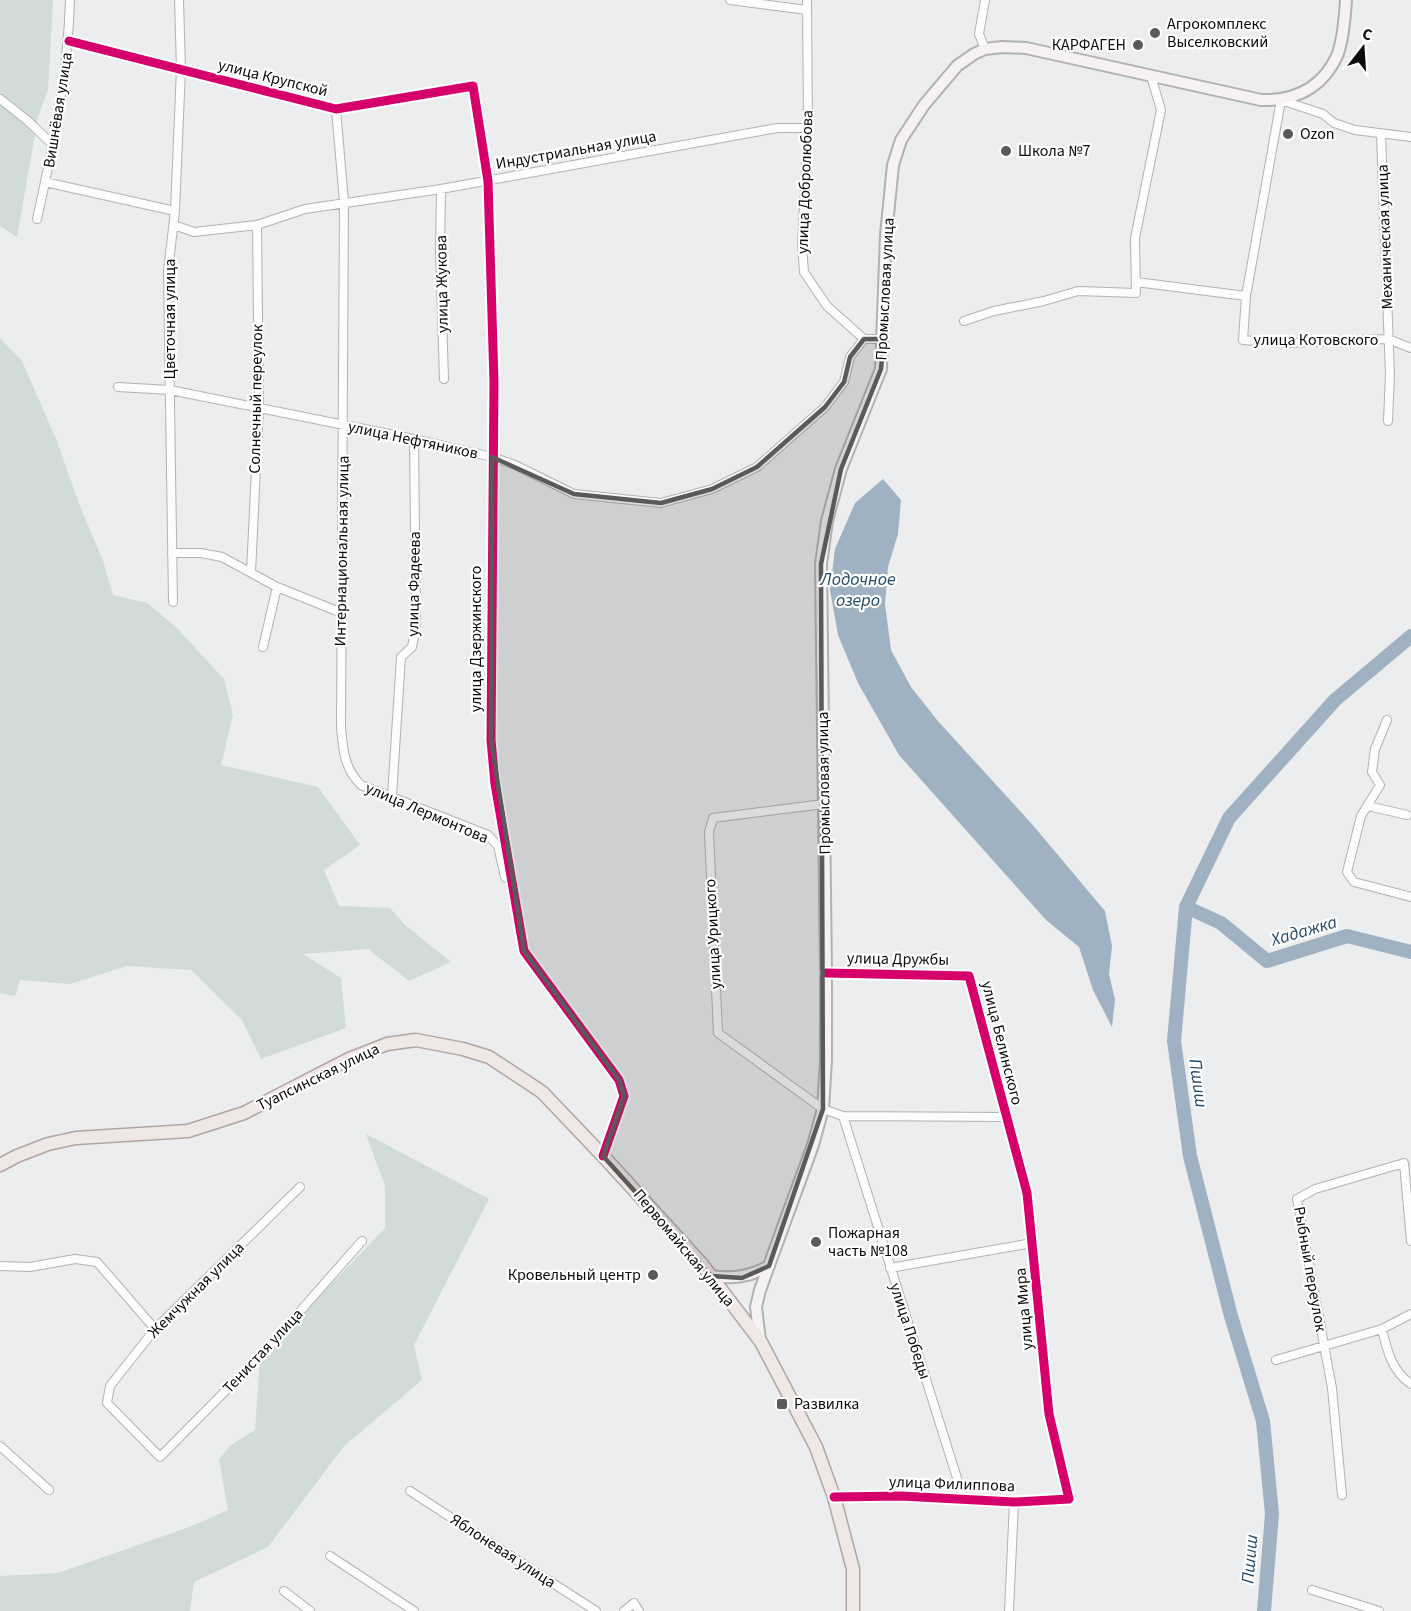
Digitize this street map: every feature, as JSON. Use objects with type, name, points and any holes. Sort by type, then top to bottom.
[{"type":"main road","name":"Промысловая улица","points":[[761,1342],[756,1308],[760,1290],[813,1145],[823,1109],[826,1060],[826,973],[821,564],[827,521],[841,469],[881,369],[884,339],[886,235],[893,165],[901,140],[924,105],[957,66],[985,49],[1002,47],[1026,48],[1261,100],[1281,100],[1302,93],[1323,77],[1328,70],[1337,55],[1346,0]]},
{"type":"main road","name":"Туапсинская улица","points":[[0,1165],[16,1156],[48,1144],[76,1138],[188,1131],[244,1113],[350,1059],[387,1044],[416,1040],[463,1049],[489,1057],[542,1092],[603,1156]]},
{"type":"main road","name":"Первомайская улица","points":[[603,1156],[711,1276],[761,1342],[816,1447],[834,1497],[853,1569],[853,1611]]},
{"type":"main road","points":[[711,1276],[742,1278],[756,1274],[769,1266]]},
{"type":"street","name":"Вишнёвая улица","points":[[37,219],[54,146],[69,41],[70,0]]},
{"type":"street","name":"Цветочная улица","points":[[173,602],[168,271],[175,211],[181,69],[179,0]]},
{"type":"street","points":[[731,0],[807,10]]},
{"type":"street","name":"улица Добролюбова","points":[[807,0],[808,129],[801,245],[804,272],[827,306],[864,339]]},
{"type":"street","points":[[985,0],[979,34],[985,49]]},
{"type":"street","name":"улица Крупской","points":[[69,41],[336,109],[473,86]]},
{"type":"street","points":[[964,321],[994,311],[1044,301],[1078,291],[1137,293],[1135,238],[1161,110],[1152,76]]},
{"type":"street","name":"улица Дзержинского","points":[[473,86],[488,181],[494,382],[490,740],[495,784],[524,951],[619,1080],[624,1096],[603,1156]]},
{"type":"street","points":[[0,99],[54,146]]},
{"type":"street","points":[[1136,282],[1246,296],[1281,100],[1323,114],[1334,123],[1355,130],[1411,137]]},
{"type":"street","name":"Интернациональная улица","points":[[336,109],[344,202],[340,727],[344,758],[352,776]]},
{"type":"street","name":"Индустриальная улица","points":[[174,225],[194,232],[257,225],[305,210],[344,202],[488,181],[777,128],[808,129]]},
{"type":"street","name":"Механическая улица","points":[[1381,134],[1390,375],[1388,421]]},
{"type":"street","points":[[45,182],[175,211]]},
{"type":"street","name":"улица Жукова","points":[[441,189],[440,251],[444,379]]},
{"type":"street","name":"Солнечный переулок","points":[[250,572],[259,407],[257,225]]},
{"type":"street","name":"улица Котовского","points":[[1246,296],[1243,340],[1287,343],[1388,339]]},
{"type":"street","points":[[864,339],[884,339]]},
{"type":"street","name":"улица Нефтяников","points":[[118,387],[170,390],[344,424],[492,457],[515,465],[574,494],[661,503],[712,489],[757,467],[825,407],[844,382],[850,357],[864,339]]},
{"type":"street","points":[[1388,339],[1411,348]]},
{"type":"street","name":"улица Фадеева","points":[[392,796],[401,657],[412,647],[416,626],[414,439]]},
{"type":"street","points":[[172,553],[201,553],[222,557],[277,587],[342,613]]},
{"type":"street","points":[[263,647],[277,587]]},
{"type":"street","points":[[1387,720],[1375,748],[1372,772],[1380,785],[1361,816],[1347,872],[1354,882],[1411,897]]},
{"type":"street","name":"улица Лермонтова","points":[[352,776],[361,785],[488,835],[498,846],[505,877],[513,882]]},
{"type":"street","name":"улица Урицкого","points":[[823,1109],[718,1033],[709,832],[713,818],[824,804]]},
{"type":"street","points":[[1368,806],[1407,815]]},
{"type":"street","name":"улица Дружбы","points":[[826,973],[969,976]]},
{"type":"street","name":"улица Белинского","points":[[969,976],[1005,1117]]},
{"type":"street","points":[[823,1109],[843,1116],[1005,1117]]},
{"type":"street","name":"улица Победы","points":[[843,1116],[963,1497]]},
{"type":"street","name":"улица Мира","points":[[1005,1117],[1027,1194],[1048,1414],[1070,1499]]},
{"type":"street","name":"Рыбный переулок","points":[[1342,1495],[1332,1388],[1297,1199],[1315,1189],[1404,1163],[1411,1241]]},
{"type":"street","name":"Жемчужная улица","points":[[107,1404],[110,1386],[155,1329],[300,1187]]},
{"type":"street","name":"Тенистая улица","points":[[107,1404],[160,1457],[266,1350],[362,1241]]},
{"type":"street","name":"улица Мира","points":[[890,1268],[1032,1243]]},
{"type":"street","points":[[0,1266],[30,1267],[75,1259],[97,1262],[155,1329]]},
{"type":"street","name":"Рыбный переулок","points":[[1276,1360],[1382,1329],[1411,1314]]},
{"type":"street","points":[[1382,1329],[1388,1356],[1401,1377],[1411,1384]]},
{"type":"street","points":[[0,1446],[49,1490]]},
{"type":"street","name":"Яблоневая улица","points":[[410,1491],[596,1611]]},
{"type":"street","name":"улица Филиппова","points":[[834,1497],[963,1497],[1014,1502],[1070,1499]]},
{"type":"street","points":[[1009,1611],[1014,1502]]},
{"type":"street","points":[[330,1556],[414,1611]]},
{"type":"street","points":[[1312,1590],[1379,1611]]},
{"type":"street","points":[[284,1591],[310,1611]]},
{"type":"street","points":[[624,1611],[634,1604],[639,1611]]},
{"type":"highlighted area","points":[[864,339],[884,339],[881,369],[841,469],[821,564],[823,1109],[769,1266],[742,1278],[711,1276],[603,1156],[624,1096],[619,1080],[524,951],[491,740],[492,457],[574,494],[661,503],[712,489],[757,467],[825,407],[844,382],[850,357]]},
{"type":"shaded area","points":[[0,0],[53,0],[48,90],[38,117],[17,237],[0,226]]},
{"type":"shaded area","points":[[0,338],[22,361],[56,439],[103,561],[113,595],[147,603],[176,627],[224,679],[233,715],[221,765],[318,787],[360,845],[324,870],[339,906],[390,908],[405,925],[451,962],[409,981],[368,949],[303,954],[341,978],[346,1028],[261,1059],[242,1020],[191,970],[127,966],[70,984],[20,980],[15,996],[0,993]]},
{"type":"shaded area","points":[[366,1134],[489,1199],[414,1345],[422,1380],[344,1446],[268,1547],[194,1582],[190,1611],[0,1611],[0,1576],[58,1573],[192,1526],[228,1510],[219,1459],[231,1445],[255,1430],[260,1359],[385,1228],[385,1186]]},
{"type":"water","name":"Лодочное озеро","points":[[883,479],[901,500],[898,534],[888,567],[885,604],[891,650],[911,687],[937,720],[1031,823],[1105,911],[1112,946],[1109,974],[1115,1000],[1112,1027],[1093,990],[1079,947],[1046,920],[899,755],[858,683],[838,635],[830,590],[835,549],[855,503]]},
{"type":"waterway","name":"Пшиш","points":[[1264,1611],[1272,1514],[1263,1421],[1231,1316],[1190,1156],[1174,1041],[1186,907],[1229,818],[1335,700],[1411,636]]},
{"type":"waterway","name":"Хадажка","points":[[1186,907],[1221,923],[1267,961],[1347,936],[1411,952]]},
{"type":"cycle path","points":[[69,41],[336,109],[473,86],[488,181],[494,382],[491,740],[495,784],[524,951],[619,1080],[624,1096],[603,1156]]},
{"type":"cycle path","points":[[826,973],[969,976],[1027,1193],[1049,1414],[1069,1499],[1014,1502],[901,1496],[834,1497]]},
{"type":"place","name":"Агрокомплекс Выселковский","points":[[1155,33]]},
{"type":"place","name":"КАРФАГЕН","points":[[1138,45]]},
{"type":"place","name":"Ozon","points":[[1288,134]]},
{"type":"place","name":"Школа №7","points":[[1006,151]]},
{"type":"place","name":"Пожарная часть №108","points":[[816,1242]]},
{"type":"place","name":"Кровельный центр","points":[[653,1275]]},
{"type":"place","name":"Развилка","points":[[782,1404]]}]
